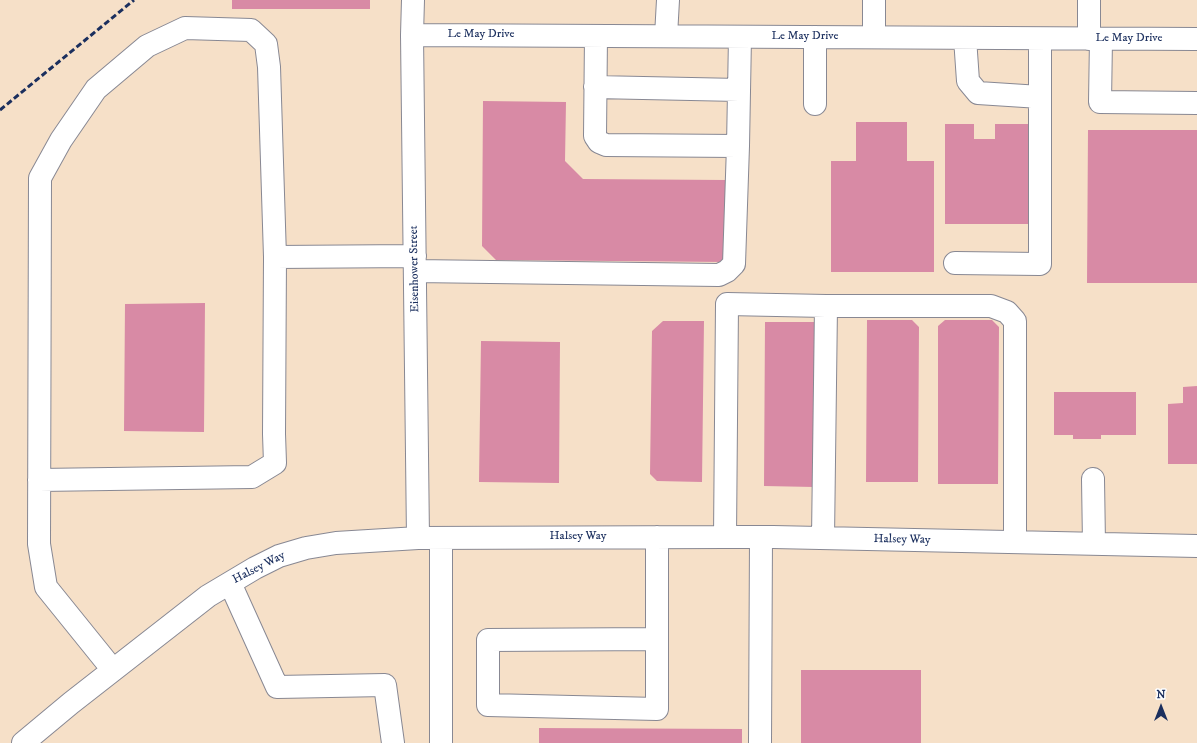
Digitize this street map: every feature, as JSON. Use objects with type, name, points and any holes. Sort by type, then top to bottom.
[{"type":"street","name":"Eisenhower Street","points":[[413,0],[412,34],[418,538]]},
{"type":"street","points":[[666,36],[668,0]]},
{"type":"street","points":[[874,0],[874,38]]},
{"type":"street","points":[[1088,0],[1095,39],[1100,102],[1197,103]]},
{"type":"street","points":[[39,480],[252,477],[274,463],[275,257],[269,66],[266,44],[251,30],[185,28],[147,46],[96,89],[61,140],[40,178],[39,480],[39,544],[46,587],[113,670]]},
{"type":"street","name":"Le May Drive","points":[[412,34],[1197,40]]},
{"type":"street","points":[[596,36],[595,136],[599,142],[606,145],[738,146]]},
{"type":"street","points":[[275,257],[719,275],[727,271],[734,264],[740,37]]},
{"type":"street","points":[[815,37],[815,104]]},
{"type":"street","points":[[964,38],[968,81],[978,93],[1040,97]]},
{"type":"street","points":[[955,263],[1040,264],[1040,39]]},
{"type":"street","points":[[595,88],[739,90]]},
{"type":"street","points":[[725,537],[727,304],[826,306],[991,306],[1007,312],[1015,321],[1015,542]]},
{"type":"street","points":[[823,538],[826,306]]},
{"type":"street","points":[[1093,479],[1094,544]]},
{"type":"street","points":[[657,537],[657,639],[657,709],[488,705],[488,640],[657,639]]},
{"type":"street","name":"Halsey Way","points":[[23,743],[71,703],[208,596],[255,568],[279,556],[306,548],[336,543],[418,538],[657,537],[823,538],[1197,546]]},
{"type":"street","points":[[760,743],[761,537]]},
{"type":"street","points":[[441,538],[441,743]]},
{"type":"street","points":[[230,583],[277,687],[385,685],[393,743]]},
{"type":"building","points":[[232,0],[370,0],[370,9],[232,9]]},
{"type":"building","points":[[483,101],[566,102],[565,161],[583,179],[726,180],[725,262],[496,260],[482,246]]},
{"type":"building","points":[[856,122],[907,122],[907,161],[934,161],[934,272],[831,272],[831,161],[856,161]]},
{"type":"building","points":[[945,124],[974,124],[974,139],[995,139],[995,124],[1031,124],[1031,224],[945,224]]},
{"type":"building","points":[[1088,130],[1197,130],[1197,283],[1087,283]]},
{"type":"building","points":[[205,303],[204,432],[124,431],[125,304]]},
{"type":"building","points":[[867,320],[912,320],[919,327],[918,482],[866,482]]},
{"type":"building","points":[[945,320],[992,320],[999,327],[998,484],[938,484],[938,326]]},
{"type":"building","points":[[663,321],[704,321],[702,482],[657,481],[650,474],[652,331]]},
{"type":"building","points":[[765,322],[814,322],[814,487],[764,486]]},
{"type":"building","points":[[481,341],[560,342],[559,483],[479,482]]},
{"type":"building","points":[[1197,386],[1197,464],[1168,464],[1168,404],[1183,403],[1183,387]]},
{"type":"building","points":[[1054,392],[1136,392],[1136,435],[1101,435],[1101,439],[1073,439],[1073,435],[1054,435]]},
{"type":"building","points":[[801,670],[921,670],[921,743],[801,743]]},
{"type":"building","points":[[539,728],[742,729],[742,743],[539,743]]},
{"type":"railway","points":[[0,110],[134,0]]}]
